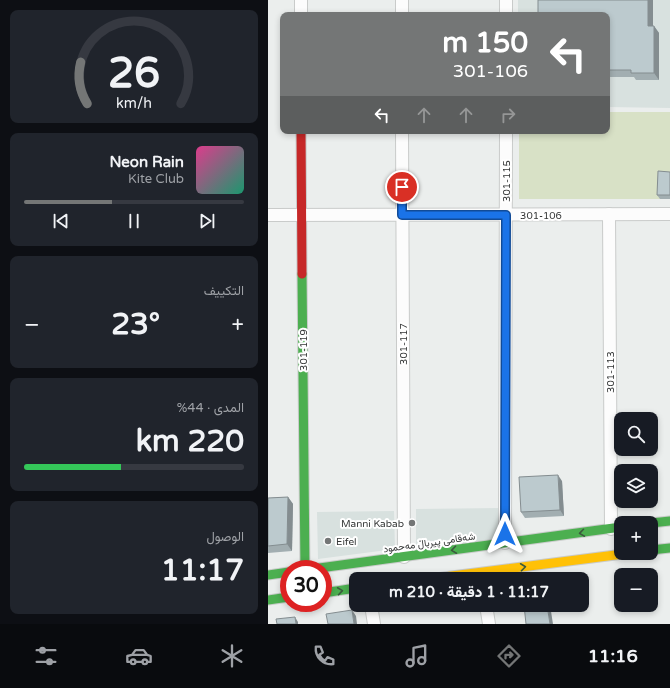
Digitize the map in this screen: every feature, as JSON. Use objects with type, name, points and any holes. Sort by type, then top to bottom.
[{"type":"main road","name":"301-119","points":[[301,134],[305,560]]},
{"type":"main road","points":[[658,522],[670,521]]},
{"type":"main road","name":"شەقامی پیرباڵ مەحمود","points":[[332,566],[614,528]]},
{"type":"main road","points":[[658,549],[670,548]]},
{"type":"main road","points":[[507,572],[614,556]]},
{"type":"main road","points":[[268,574],[280,573]]},
{"type":"main road","points":[[332,592],[349,589]]},
{"type":"main road","points":[[268,600],[280,598]]},
{"type":"street","points":[[301,0],[301,12]]},
{"type":"street","points":[[402,0],[402,12]]},
{"type":"street","points":[[506,0],[506,12]]},
{"type":"street","name":"301-117","points":[[402,134],[404,557]]},
{"type":"street","name":"301-115","points":[[505,543],[506,134]]},
{"type":"street","name":"301-113","points":[[609,214],[616,516]]},
{"type":"street","name":"301-106","points":[[268,215],[670,214]]},
{"type":"street","points":[[372,612],[374,624]]},
{"type":"street","points":[[487,612],[489,624]]},
{"type":"shaded area","points":[[518,0],[670,0],[670,108],[610,107],[610,12],[518,12]]},
{"type":"shaded area","points":[[500,508],[500,543],[416,549],[416,509]]},
{"type":"shaded area","points":[[394,511],[395,549],[318,559],[317,512]]},
{"type":"green space","points":[[610,112],[670,112],[670,199],[519,199],[519,134],[610,134]]},
{"type":"building","points":[[538,0],[648,0],[648,26],[654,26],[654,73],[631,73],[631,70],[610,70],[610,12],[538,12]]},
{"type":"building","points":[[658,171],[670,172],[670,195],[657,195]]},
{"type":"building","points":[[558,475],[560,510],[521,512],[519,477]]},
{"type":"building","points":[[288,497],[287,544],[268,546],[268,498]]},
{"type":"building","points":[[349,610],[349,612],[352,612],[354,624],[328,624],[326,614]]},
{"type":"building","points":[[525,612],[548,612],[550,624],[526,624]]},
{"type":"building","points":[[295,617],[296,624],[277,624],[276,619]]},
{"type":"traffic: fast","points":[[302,274],[305,560]]},
{"type":"traffic: fast","points":[[658,522],[670,521]]},
{"type":"traffic: fast","points":[[332,566],[614,528]]},
{"type":"traffic: fast","points":[[658,549],[670,548]]},
{"type":"traffic: fast","points":[[268,575],[280,573]]},
{"type":"traffic: fast","points":[[332,592],[349,589]]},
{"type":"traffic: fast","points":[[268,600],[280,598]]},
{"type":"traffic: slow","points":[[483,572],[614,555]]},
{"type":"traffic: jam","points":[[301,134],[302,274]]},
{"type":"place","name":"Manni Kabab","points":[[412,523]]},
{"type":"place","name":"Eifel","points":[[328,541]]},
{"type":"route","points":[[402,187],[402,215],[506,215],[505,534]]}]
